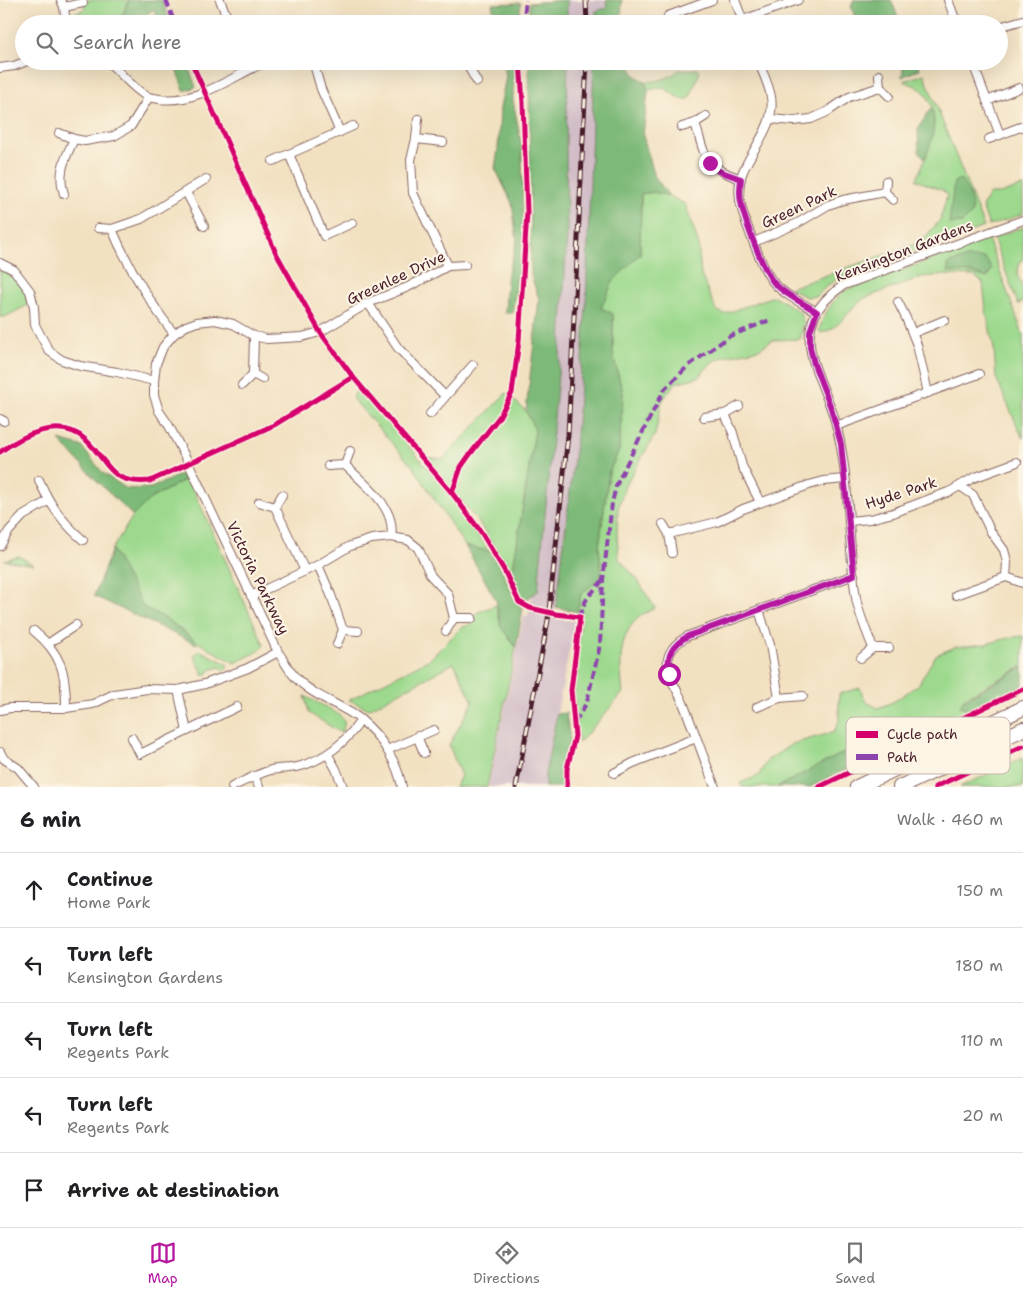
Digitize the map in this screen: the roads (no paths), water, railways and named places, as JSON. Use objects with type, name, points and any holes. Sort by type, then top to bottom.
[{"type":"highway","points":[[1004,717],[1023,708]]},
{"type":"highway","points":[[1010,735],[1023,729]]},
{"type":"highway","points":[[857,787],[884,774]]},
{"type":"highway","points":[[900,787],[928,774]]},
{"type":"street","points":[[220,0],[226,15]]},
{"type":"street","points":[[671,15],[712,0]]},
{"type":"street","points":[[735,0],[740,15]]},
{"type":"street","points":[[760,15],[798,0]]},
{"type":"street","points":[[948,0],[954,15]]},
{"type":"street","points":[[63,3],[83,3]]},
{"type":"street","points":[[1008,24],[1023,20]]},
{"type":"street","points":[[0,68],[15,66]]},
{"type":"street","points":[[118,70],[149,97],[174,100],[204,92],[241,70]]},
{"type":"street","points":[[316,70],[321,89],[340,132]]},
{"type":"street","points":[[470,70],[477,82]]},
{"type":"street","points":[[761,70],[771,96],[770,118],[741,179],[740,202],[763,266],[774,283],[817,312]]},
{"type":"street","points":[[975,70],[1000,134]]},
{"type":"street","points":[[879,75],[880,87],[889,96]]},
{"type":"street","points":[[770,118],[781,121],[811,119],[849,97],[880,87]]},
{"type":"street","points":[[987,101],[1020,88]]},
{"type":"street","points":[[59,133],[85,141],[114,136],[131,126],[149,97]]},
{"type":"street","points":[[682,126],[695,123],[706,116]]},
{"type":"street","points":[[418,119],[411,160],[413,192],[448,266]]},
{"type":"street","points":[[695,123],[710,163],[719,171],[741,179]]},
{"type":"street","points":[[273,161],[353,126]]},
{"type":"street","points":[[989,139],[1023,126]]},
{"type":"street","points":[[64,194],[61,183],[61,169],[74,139]]},
{"type":"street","points":[[416,139],[443,142]]},
{"type":"street","points":[[289,154],[324,236],[352,223]]},
{"type":"street","points":[[98,228],[112,229],[142,219],[206,179]]},
{"type":"street","points":[[886,181],[885,192],[893,200]]},
{"type":"street","points":[[186,192],[204,226]]},
{"type":"street","name":"Green Park","points":[[754,242],[788,228],[828,205],[885,192]]},
{"type":"street","name":"Kensington Gardens","points":[[873,648],[858,607],[841,444],[810,347],[810,331],[817,312],[832,293],[851,282],[1023,220]]},
{"type":"street","points":[[112,229],[125,259],[152,305],[174,334]]},
{"type":"street","points":[[0,264],[14,270],[30,291],[34,307],[35,325],[49,351],[62,360],[80,366],[154,381]]},
{"type":"street","name":"Greenlee Drive","points":[[154,381],[156,364],[163,348],[174,334],[186,326],[215,320],[233,324],[254,336],[267,339],[302,337],[320,332],[368,303],[408,287],[448,266],[465,265]]},
{"type":"street","points":[[898,302],[913,333],[928,393]]},
{"type":"street","points":[[368,303],[398,348],[445,396]]},
{"type":"street","points":[[913,333],[945,320]]},
{"type":"street","points":[[242,385],[253,374],[254,336]]},
{"type":"street","points":[[430,414],[473,365]]},
{"type":"street","points":[[253,374],[262,379]]},
{"type":"street","points":[[836,426],[979,374]]},
{"type":"street","name":"Victoria Parkway","points":[[154,381],[154,396],[159,411],[189,464],[278,652],[295,677],[317,695],[361,720],[387,750],[396,766],[402,787]]},
{"type":"street","points":[[704,417],[725,414],[739,406]]},
{"type":"street","points":[[725,414],[742,466],[760,502]]},
{"type":"street","points":[[345,465],[350,451]]},
{"type":"street","name":"Hyde Park","points":[[849,520],[879,517],[960,486],[972,478],[1018,462]]},
{"type":"street","points":[[328,466],[345,465],[386,506],[390,516],[391,537]]},
{"type":"street","points":[[669,534],[717,522],[760,502],[817,482],[845,479]]},
{"type":"street","points":[[39,480],[48,501],[69,528],[83,540]]},
{"type":"street","name":"Hyde Park","points":[[960,486],[973,495],[991,532],[1004,550],[1007,562],[1006,578]]},
{"type":"street","points":[[275,507],[282,495]]},
{"type":"street","points":[[0,546],[23,516],[48,501]]},
{"type":"street","points":[[259,502],[275,507],[305,571]]},
{"type":"street","points":[[663,524],[669,534],[672,553]]},
{"type":"street","points":[[251,596],[318,565],[350,546],[372,539],[391,537],[408,540],[418,548],[431,576],[448,594],[454,618],[446,631]]},
{"type":"street","points":[[318,565],[343,630],[338,644]]},
{"type":"street","points":[[715,787],[683,702],[669,674],[668,661],[671,651],[688,636],[854,575]]},
{"type":"street","points":[[956,595],[1006,578],[1023,583]]},
{"type":"street","points":[[759,610],[770,645],[779,698]]},
{"type":"street","points":[[454,618],[472,618]]},
{"type":"street","points":[[49,643],[76,625]]},
{"type":"street","points":[[343,630],[358,631]]},
{"type":"street","points":[[34,631],[49,643],[58,659],[65,677],[66,708]]},
{"type":"street","points":[[861,658],[873,648],[888,648]]},
{"type":"street","points":[[0,710],[10,708],[66,708],[93,704],[114,694],[147,689],[178,690],[205,684],[248,668],[278,652]]},
{"type":"street","points":[[178,690],[187,732]]},
{"type":"street","points":[[756,706],[779,698],[803,696]]},
{"type":"street","points":[[132,738],[140,754],[237,707]]},
{"type":"street","points":[[232,787],[254,776],[273,770],[301,766],[328,755],[352,734],[361,720]]},
{"type":"street","points":[[387,750],[416,736],[434,730]]},
{"type":"street","points":[[416,736],[424,753]]},
{"type":"street","points":[[614,773],[633,763],[696,738]]},
{"type":"street","points":[[0,752],[4,759],[18,768],[34,787]]},
{"type":"street","points":[[328,755],[336,769],[342,787]]},
{"type":"street","points":[[254,776],[259,787]]},
{"type":"railway","points":[[586,0],[587,15]]},
{"type":"railway","points":[[516,787],[548,620],[568,435],[587,70]]}]
